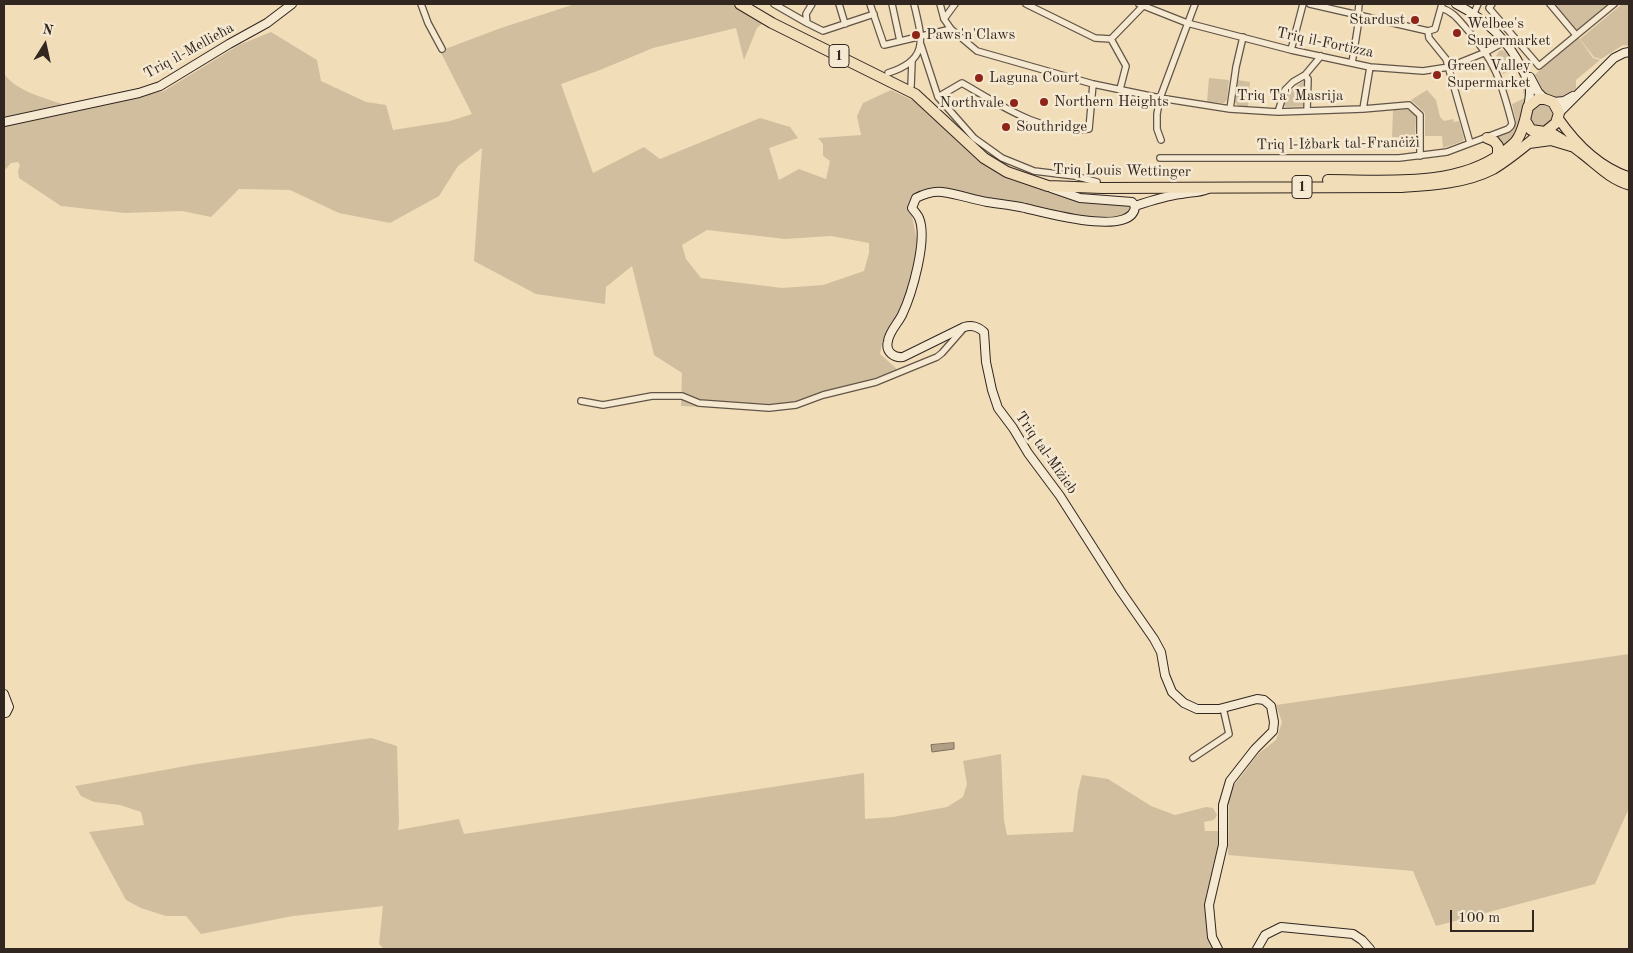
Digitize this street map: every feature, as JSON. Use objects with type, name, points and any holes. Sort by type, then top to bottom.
[{"type":"highway","name":"Triq Louis Wettinger","points":[[740,4],[772,23],[915,94],[961,139],[984,158],[1007,172],[1048,186],[1093,188],[1402,188],[1426,186],[1477,176],[1493,169],[1545,132]]},
{"type":"highway","name":"Triq Louis Wettinger","points":[[752,4],[775,18],[911,86],[940,108],[976,146],[1018,171],[1050,180],[1097,182],[1402,180],[1451,175],[1482,166],[1496,158],[1518,139],[1525,120]]},
{"type":"highway","points":[[1528,106],[1538,99],[1549,100],[1559,116]]},
{"type":"highway","name":"1","points":[[1525,120],[1528,106]]},
{"type":"highway","name":"1","points":[[1545,132],[1556,123],[1559,116]]},
{"type":"highway","points":[[1525,120],[1531,130],[1545,132]]},
{"type":"highway","points":[[1487,138],[1494,141],[1498,146],[1496,158]]},
{"type":"highway","points":[[1528,143],[1551,140],[1572,146]]},
{"type":"main road","points":[[1559,116],[1582,147],[1601,163],[1629,177]]},
{"type":"main road","points":[[1545,132],[1572,146],[1605,174],[1618,182],[1629,185]]},
{"type":"street","name":"Triq il-Mellieħa","points":[[4,122],[139,93],[160,86],[267,23],[292,4]]},
{"type":"street","points":[[421,4],[428,23],[442,49]]},
{"type":"street","points":[[774,4],[782,6],[823,31],[874,14]]},
{"type":"street","points":[[807,23],[806,14],[812,4]]},
{"type":"street","points":[[839,4],[845,24]]},
{"type":"street","points":[[870,4],[884,45],[951,29]]},
{"type":"street","points":[[892,4],[900,41]]},
{"type":"street","points":[[911,86],[912,62],[921,45],[922,36],[914,4]]},
{"type":"street","points":[[940,4],[944,19]]},
{"type":"street","points":[[944,19],[956,4]]},
{"type":"street","points":[[1027,4],[1095,38],[1111,40]]},
{"type":"street","points":[[1161,140],[1157,129],[1160,98],[1195,4]]},
{"type":"street","points":[[1291,50],[1303,4]]},
{"type":"street","points":[[1310,4],[1428,31],[1435,29],[1442,6],[1453,13],[1486,52]]},
{"type":"street","points":[[1352,63],[1359,19],[1359,4]]},
{"type":"street","points":[[1456,4],[1474,13],[1505,41],[1515,54],[1529,83],[1528,106]]},
{"type":"street","points":[[1474,13],[1478,4]]},
{"type":"street","points":[[1492,4],[1489,8],[1539,66],[1613,4]]},
{"type":"street","points":[[1111,40],[1141,5]]},
{"type":"street","name":"Triq il-Fortizza","points":[[1141,5],[1187,23],[1291,50],[1370,67],[1423,71],[1449,67],[1486,52],[1505,41]]},
{"type":"street","points":[[1553,5],[1576,35]]},
{"type":"street","name":"Triq Ta' Masrija","points":[[944,19],[951,29],[977,51],[1093,84],[1160,98],[1230,109],[1278,112],[1363,109],[1409,105],[1420,115],[1420,156]]},
{"type":"street","points":[[1428,31],[1429,38],[1446,60],[1449,67],[1470,143]]},
{"type":"street","points":[[1230,109],[1236,67],[1243,37]]},
{"type":"street","points":[[1111,40],[1126,66],[1120,89]]},
{"type":"street","points":[[1505,41],[1512,45],[1538,92],[1549,100],[1564,101],[1580,92]]},
{"type":"street","points":[[921,45],[938,97],[974,138],[1002,158],[1034,171],[1075,176],[1097,182]]},
{"type":"street","name":"Triq l-Iżbark tal-Franċiżi","points":[[1160,158],[1399,158],[1447,152],[1487,138],[1511,126],[1506,101],[1496,70],[1486,52]]},
{"type":"street","points":[[1559,116],[1614,58],[1624,52],[1629,52]]},
{"type":"street","points":[[1278,112],[1285,90],[1293,82],[1306,74],[1321,56]]},
{"type":"street","points":[[888,73],[902,69],[912,62]]},
{"type":"street","points":[[1363,109],[1370,67]]},
{"type":"street","points":[[1306,74],[1308,79],[1307,111]]},
{"type":"street","points":[[938,97],[962,83],[1020,117],[1054,128],[1079,130],[1089,129],[1093,84]]},
{"type":"street","points":[[1048,186],[1080,198],[1132,202],[1135,206]]},
{"type":"street","points":[[1135,206],[1157,198],[1199,193],[1212,187]]},
{"type":"street","points":[[964,327],[903,357],[892,355],[887,347],[888,339],[904,312],[919,263],[922,244],[921,230],[919,218],[912,208],[916,198],[925,194],[940,192],[1025,208],[1053,216],[1093,221],[1111,221],[1130,217],[1135,211],[1135,206]]},
{"type":"street","name":"Triq tal-Miżieb","points":[[964,327],[971,325],[978,327],[984,332],[986,362],[998,408],[1060,496],[1154,639],[1161,652],[1164,675],[1172,692],[1184,702],[1197,709],[1216,710],[1256,699],[1264,700],[1271,706],[1274,722],[1273,731],[1230,781],[1223,805],[1223,845],[1209,906],[1212,937],[1218,949]]},
{"type":"street","points":[[581,401],[603,404],[652,396],[682,396],[699,403],[769,408],[796,405],[823,395],[876,382],[937,357],[964,327]]},
{"type":"street","points":[[4,694],[9,706],[6,713],[4,713]]},
{"type":"street","points":[[1193,758],[1229,734],[1223,708]]},
{"type":"street","points":[[1257,949],[1265,934],[1282,927],[1353,934],[1370,949]]},
{"type":"shaded area","points":[[575,4],[736,4],[763,23],[757,28],[744,60],[736,28],[653,48],[561,84],[593,173],[644,147],[660,159],[760,118],[790,127],[798,138],[769,148],[779,180],[799,169],[826,179],[830,161],[823,156],[823,144],[818,138],[861,135],[857,116],[863,103],[891,90],[920,104],[982,160],[1060,194],[1088,203],[1131,204],[1134,210],[1128,216],[1081,216],[942,188],[920,190],[910,207],[917,240],[911,288],[899,314],[883,339],[880,354],[898,370],[779,411],[681,406],[682,373],[654,355],[632,266],[606,287],[605,304],[536,294],[474,261],[482,148],[458,166],[439,196],[390,223],[339,213],[290,190],[239,189],[211,217],[182,211],[125,213],[61,206],[19,178],[18,171],[20,165],[18,162],[11,163],[4,171],[4,126],[164,91],[239,45],[271,32],[317,60],[321,81],[366,102],[386,105],[393,130],[450,121],[472,114],[440,51],[501,28]],"holes":[[[707,230],[785,239],[831,236],[869,243],[869,253],[864,271],[823,285],[782,288],[701,278],[686,259],[682,245]]]},
{"type":"shaded area","points":[[1559,4],[1608,4],[1576,31],[1555,7]]},
{"type":"shaded area","points":[[1622,4],[1629,4],[1629,46],[1623,45],[1601,59],[1594,57],[1580,39]]},
{"type":"shaded area","points":[[1579,38],[1593,58],[1600,60],[1576,80],[1576,89],[1562,98],[1556,99],[1551,97],[1541,90],[1532,77]]},
{"type":"shaded area","points":[[1502,50],[1509,53],[1519,67],[1528,91],[1518,131],[1504,150],[1495,137],[1514,129],[1516,121],[1512,104],[1525,98],[1518,71],[1503,74],[1496,56]]},
{"type":"shaded area","points":[[4,73],[8,79],[22,89],[63,104],[4,117]]},
{"type":"shaded area","points":[[1209,78],[1229,80],[1227,100],[1224,103],[1207,102]]},
{"type":"shaded area","points":[[1237,80],[1250,82],[1248,107],[1237,105],[1235,102]]},
{"type":"shaded area","points":[[1305,80],[1307,106],[1286,107],[1283,104],[1288,92]]},
{"type":"shaded area","points":[[1427,90],[1436,100],[1440,117],[1444,121],[1453,119],[1454,122],[1459,121],[1463,141],[1443,148],[1442,136],[1425,136],[1425,113],[1411,100]]},
{"type":"shaded area","points":[[1537,104],[1545,104],[1552,111],[1552,119],[1545,126],[1537,126],[1530,119],[1530,111]]},
{"type":"shaded area","points":[[1407,109],[1416,116],[1415,138],[1392,137],[1393,110]]},
{"type":"shaded area","points":[[1629,654],[1629,808],[1595,884],[1436,926],[1413,871],[1228,855],[1229,792],[1258,754],[1276,740],[1282,722],[1276,705]]},
{"type":"shaded area","points":[[371,738],[397,746],[398,830],[459,819],[464,834],[864,773],[865,819],[893,817],[947,807],[963,797],[967,784],[963,761],[1001,754],[1004,820],[1007,835],[1073,832],[1082,775],[1108,779],[1151,806],[1175,815],[1206,807],[1213,808],[1217,815],[1214,820],[1204,822],[1205,831],[1220,831],[1220,844],[1205,907],[1212,949],[384,949],[379,944],[383,906],[293,916],[201,934],[186,916],[166,916],[141,908],[126,900],[89,832],[144,825],[141,812],[120,805],[94,802],[81,796],[75,786],[197,764]]},
{"type":"shaded area","points":[[954,743],[954,749],[932,752],[931,745]]},
{"type":"place","name":"Stardust","points":[[1415,20]]},
{"type":"place","name":"Welbee's Supermarket","points":[[1457,33]]},
{"type":"place","name":"Paws'n'Claws","points":[[916,35]]},
{"type":"place","name":"Green Valley Supermarket","points":[[1437,75]]},
{"type":"place","name":"Laguna Court","points":[[979,78]]},
{"type":"place","name":"Northern Heights","points":[[1044,102]]},
{"type":"place","name":"Northvale","points":[[1014,103]]},
{"type":"place","name":"Southridge","points":[[1006,127]]}]
